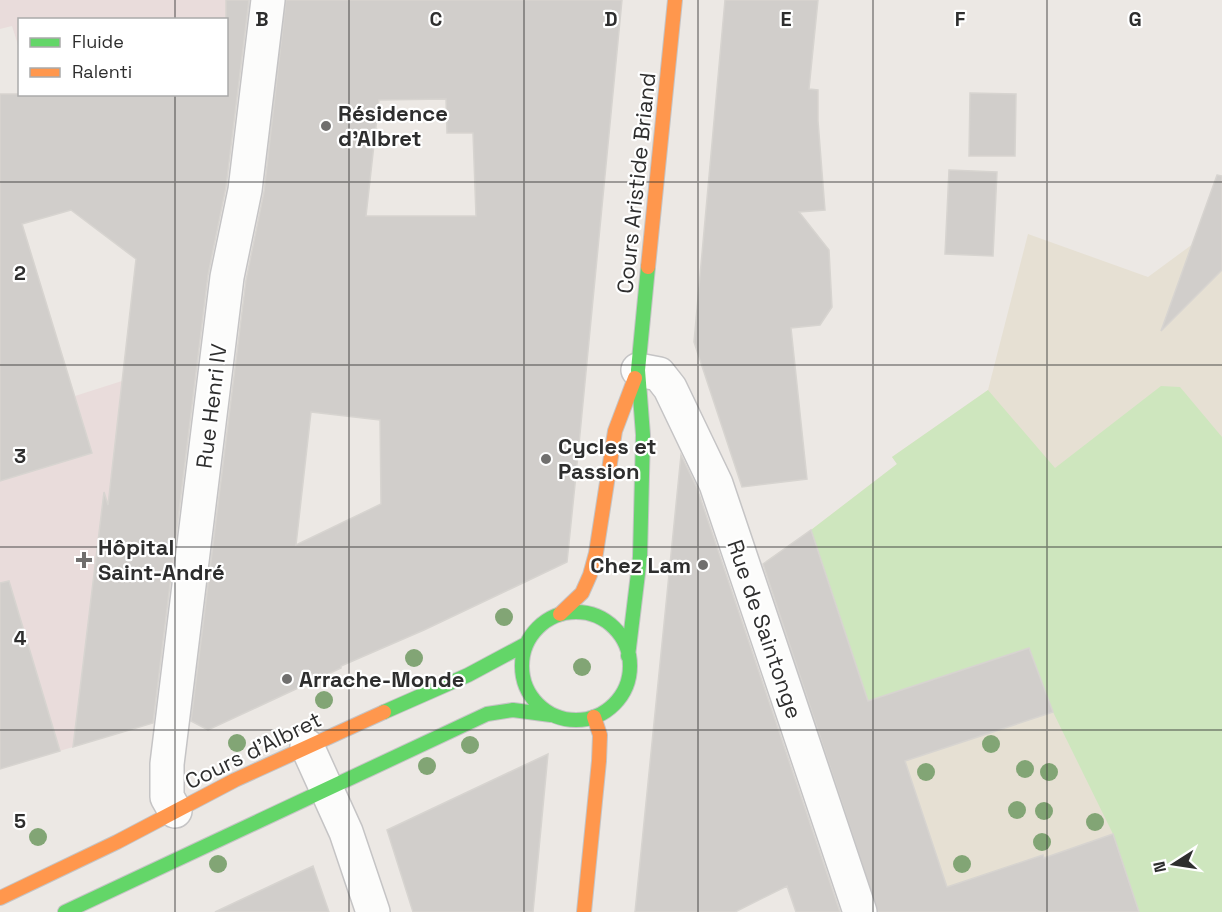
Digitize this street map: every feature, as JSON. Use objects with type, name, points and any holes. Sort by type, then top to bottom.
[{"type":"main road","name":"Cours Aristide Briand","points":[[628,656],[640,556],[642,509],[643,435],[638,370],[675,0]]},
{"type":"main road","name":"Cours Aristide Briand","points":[[561,614],[582,592],[590,575],[596,553],[615,431],[638,370]]},
{"type":"main road","points":[[65,912],[487,714],[513,710],[571,720],[594,717],[608,710],[619,699],[625,688],[629,676],[628,656],[620,636],[611,626],[592,615],[577,612],[561,614],[540,626],[526,644],[522,662],[523,681],[534,701],[551,715]]},
{"type":"main road","name":"Cours d'Albret","points":[[0,898],[307,746],[468,675],[526,644]]},
{"type":"main road","points":[[584,912],[599,762],[600,735],[594,717]]},
{"type":"street","name":"Rue Henri IV","points":[[176,811],[167,797],[167,764],[227,277],[245,190],[268,0]]},
{"type":"street","name":"Rue de Saintonge","points":[[638,370],[659,374],[670,388],[716,484],[860,912]]},
{"type":"street","points":[[307,746],[346,832],[373,912]]},
{"type":"shaded area","points":[[0,0],[233,0],[227,18],[18,18],[18,45],[12,26],[0,29]]},
{"type":"shaded area","name":"Hôpital Saint-André","points":[[222,96],[149,724],[0,769],[0,151],[75,396],[122,381],[138,249]]},
{"type":"shaded area","points":[[1028,234],[1148,277],[1205,235],[1222,250],[1222,912],[882,912],[766,561],[811,530],[897,464],[892,457],[988,390]]},
{"type":"green space","points":[[1161,386],[1180,387],[1222,437],[1222,912],[1139,912],[1113,834],[1053,712],[1029,648],[868,701],[811,530],[897,464],[892,457],[988,390],[1055,468]]},
{"type":"building","name":"Hôpital Saint-André","points":[[226,0],[249,0],[226,187],[208,275],[153,723],[73,747],[104,492],[108,505],[136,259],[71,210],[22,224],[92,453],[0,481],[0,94],[18,94],[18,96],[228,96],[228,18],[226,18]]},
{"type":"building","points":[[286,0],[622,0],[567,562],[208,730],[191,721],[246,280],[264,192]],"holes":[[[446,99],[447,133],[473,133],[476,216],[366,216],[379,100]],[[311,412],[380,420],[381,504],[296,545]]]},
{"type":"building","points":[[725,0],[818,0],[809,89],[818,90],[818,121],[825,210],[799,212],[829,250],[832,307],[820,325],[791,328],[807,479],[742,487],[694,342]]},
{"type":"building","points":[[970,93],[1016,94],[1015,156],[969,156]]},
{"type":"building","points":[[949,170],[997,172],[993,256],[945,254]]},
{"type":"building","points":[[1217,175],[1222,176],[1222,270],[1161,331]]},
{"type":"building","points":[[681,455],[697,488],[840,912],[796,912],[787,886],[735,912],[635,912]]},
{"type":"building","points":[[811,530],[868,701],[1029,648],[1053,712],[905,761],[947,887],[1043,855],[1044,858],[1113,834],[1139,912],[878,912],[763,564]]},
{"type":"building","points":[[9,581],[60,751],[0,769],[0,583]]},
{"type":"building","points":[[548,754],[533,912],[413,912],[387,830]]},
{"type":"building","points":[[313,866],[329,912],[215,912],[285,879]]},
{"type":"traffic: fast","points":[[628,656],[640,557],[643,435],[638,370],[648,267]]},
{"type":"traffic: fast","points":[[576,612],[597,616],[614,628],[626,645],[630,666],[626,687],[614,704],[597,716],[576,720],[555,716],[538,704],[526,687],[522,666],[526,645],[538,628],[555,616],[576,612]]},
{"type":"traffic: fast","points":[[384,712],[468,675],[526,644]]},
{"type":"traffic: fast","points":[[65,912],[487,714],[513,710],[551,715]]},
{"type":"traffic: slow","points":[[648,267],[675,0]]},
{"type":"traffic: slow","points":[[560,614],[582,593],[590,575],[596,553],[615,431],[635,378]]},
{"type":"traffic: slow","points":[[0,898],[117,842],[235,780],[384,712]]},
{"type":"traffic: slow","points":[[584,912],[599,761],[600,735],[594,717]]},
{"type":"place","name":"Résidence d'Albret","points":[[326,126]]},
{"type":"place","name":"Cycles et Passion","points":[[546,459]]},
{"type":"place","name":"Hôpital Saint-André","points":[[84,560]]},
{"type":"place","name":"Chez Lam","points":[[703,565]]},
{"type":"place","name":"Arrache-Monde","points":[[287,679]]}]
